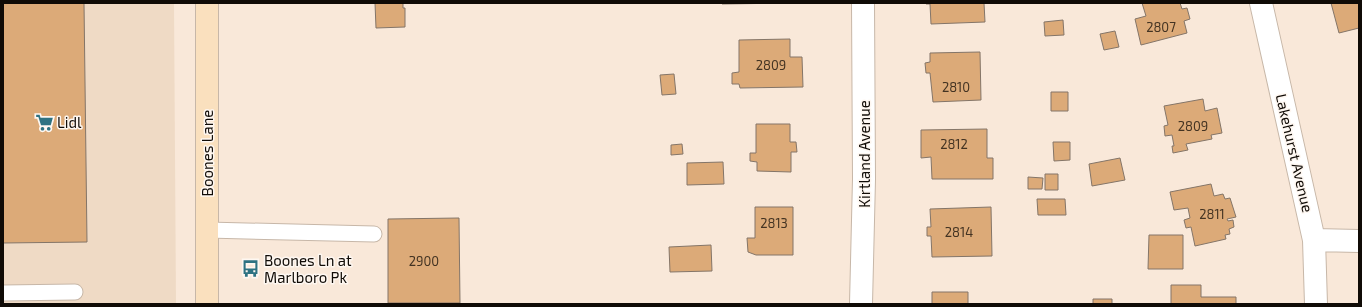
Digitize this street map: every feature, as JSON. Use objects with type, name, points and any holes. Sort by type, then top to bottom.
[{"type":"street","name":"Boones Lane","points":[[206,3],[207,304]]},
{"type":"street","name":"Kirtland Avenue","points":[[861,304],[864,179],[863,3]]},
{"type":"street","name":"Lakehurst Avenue","points":[[1260,3],[1314,240],[1316,304]]},
{"type":"street","points":[[1314,240],[1359,241]]},
{"type":"lane","points":[[207,230],[374,234]]},
{"type":"lane","points":[[3,294],[75,292]]},
{"type":"shaded area","points":[[3,3],[174,3],[176,304],[3,304]]},
{"type":"building","name":"Lidl","points":[[3,3],[84,3],[87,242],[3,243]]},
{"type":"building","points":[[375,3],[403,3],[403,8],[405,8],[405,27],[376,28]]},
{"type":"building","points":[[721,3],[791,3],[722,4]]},
{"type":"building","points":[[926,3],[984,3],[985,22],[931,24],[930,4]]},
{"type":"building","points":[[1142,3],[1180,3],[1182,9],[1187,8],[1190,19],[1184,21],[1187,33],[1141,45],[1135,19],[1146,16]]},
{"type":"building","points":[[1331,3],[1359,3],[1359,28],[1339,33]]},
{"type":"building","points":[[1063,20],[1064,35],[1045,36],[1044,22]]},
{"type":"building","points":[[1115,31],[1119,47],[1104,50],[1100,34]]},
{"type":"building","points":[[790,39],[790,57],[802,57],[803,87],[740,88],[739,84],[732,84],[732,73],[739,72],[739,40]]},
{"type":"building","points":[[980,52],[981,100],[933,102],[930,73],[926,73],[925,63],[930,62],[930,53]]},
{"type":"building","points":[[674,74],[676,94],[662,95],[660,75]]},
{"type":"building","points":[[1051,92],[1068,92],[1068,111],[1051,111]]},
{"type":"building","points":[[1203,99],[1205,111],[1217,108],[1222,133],[1211,135],[1212,139],[1186,144],[1188,150],[1173,153],[1172,146],[1174,146],[1172,135],[1165,136],[1164,126],[1168,125],[1164,106]]},
{"type":"building","points":[[756,124],[790,124],[790,142],[796,142],[797,152],[791,152],[791,172],[757,171],[757,162],[750,161],[750,153],[756,153]]},
{"type":"building","points":[[987,129],[987,158],[993,158],[993,179],[932,179],[931,157],[921,158],[921,130]]},
{"type":"building","points":[[1053,142],[1070,142],[1070,160],[1054,161]]},
{"type":"building","points":[[682,144],[683,154],[671,155],[671,145]]},
{"type":"building","points":[[1120,158],[1125,180],[1092,186],[1089,164]]},
{"type":"building","points":[[723,162],[724,184],[687,185],[687,163]]},
{"type":"building","points":[[1045,174],[1058,174],[1058,190],[1045,190]]},
{"type":"building","points":[[1028,177],[1043,178],[1042,189],[1028,189]]},
{"type":"building","points":[[1211,184],[1214,196],[1223,194],[1225,199],[1230,198],[1236,217],[1227,219],[1228,221],[1233,220],[1234,227],[1229,229],[1230,234],[1225,235],[1226,239],[1195,246],[1191,227],[1186,228],[1184,220],[1190,218],[1188,208],[1174,210],[1170,192]]},
{"type":"building","points":[[1037,199],[1065,199],[1066,215],[1038,215]]},
{"type":"building","points":[[755,207],[793,207],[793,255],[756,255],[748,252],[747,238],[755,238]]},
{"type":"building","points":[[991,207],[992,256],[932,257],[931,236],[927,236],[927,227],[931,227],[930,209]]},
{"type":"building","points":[[459,218],[460,303],[388,303],[388,219]]},
{"type":"building","points":[[1149,235],[1183,235],[1183,269],[1148,269]]},
{"type":"building","points":[[711,245],[712,271],[670,272],[669,247]]},
{"type":"building","points":[[1171,285],[1201,285],[1201,297],[1236,297],[1236,304],[1171,304]]},
{"type":"building","points":[[932,292],[968,292],[968,304],[932,304]]},
{"type":"building","points":[[1093,299],[1112,299],[1112,304],[1093,304]]},
{"type":"place","name":"Lidl","points":[[44,122]]},
{"type":"place","name":"Boones Ln at Marlboro Pk","points":[[251,269]]}]
